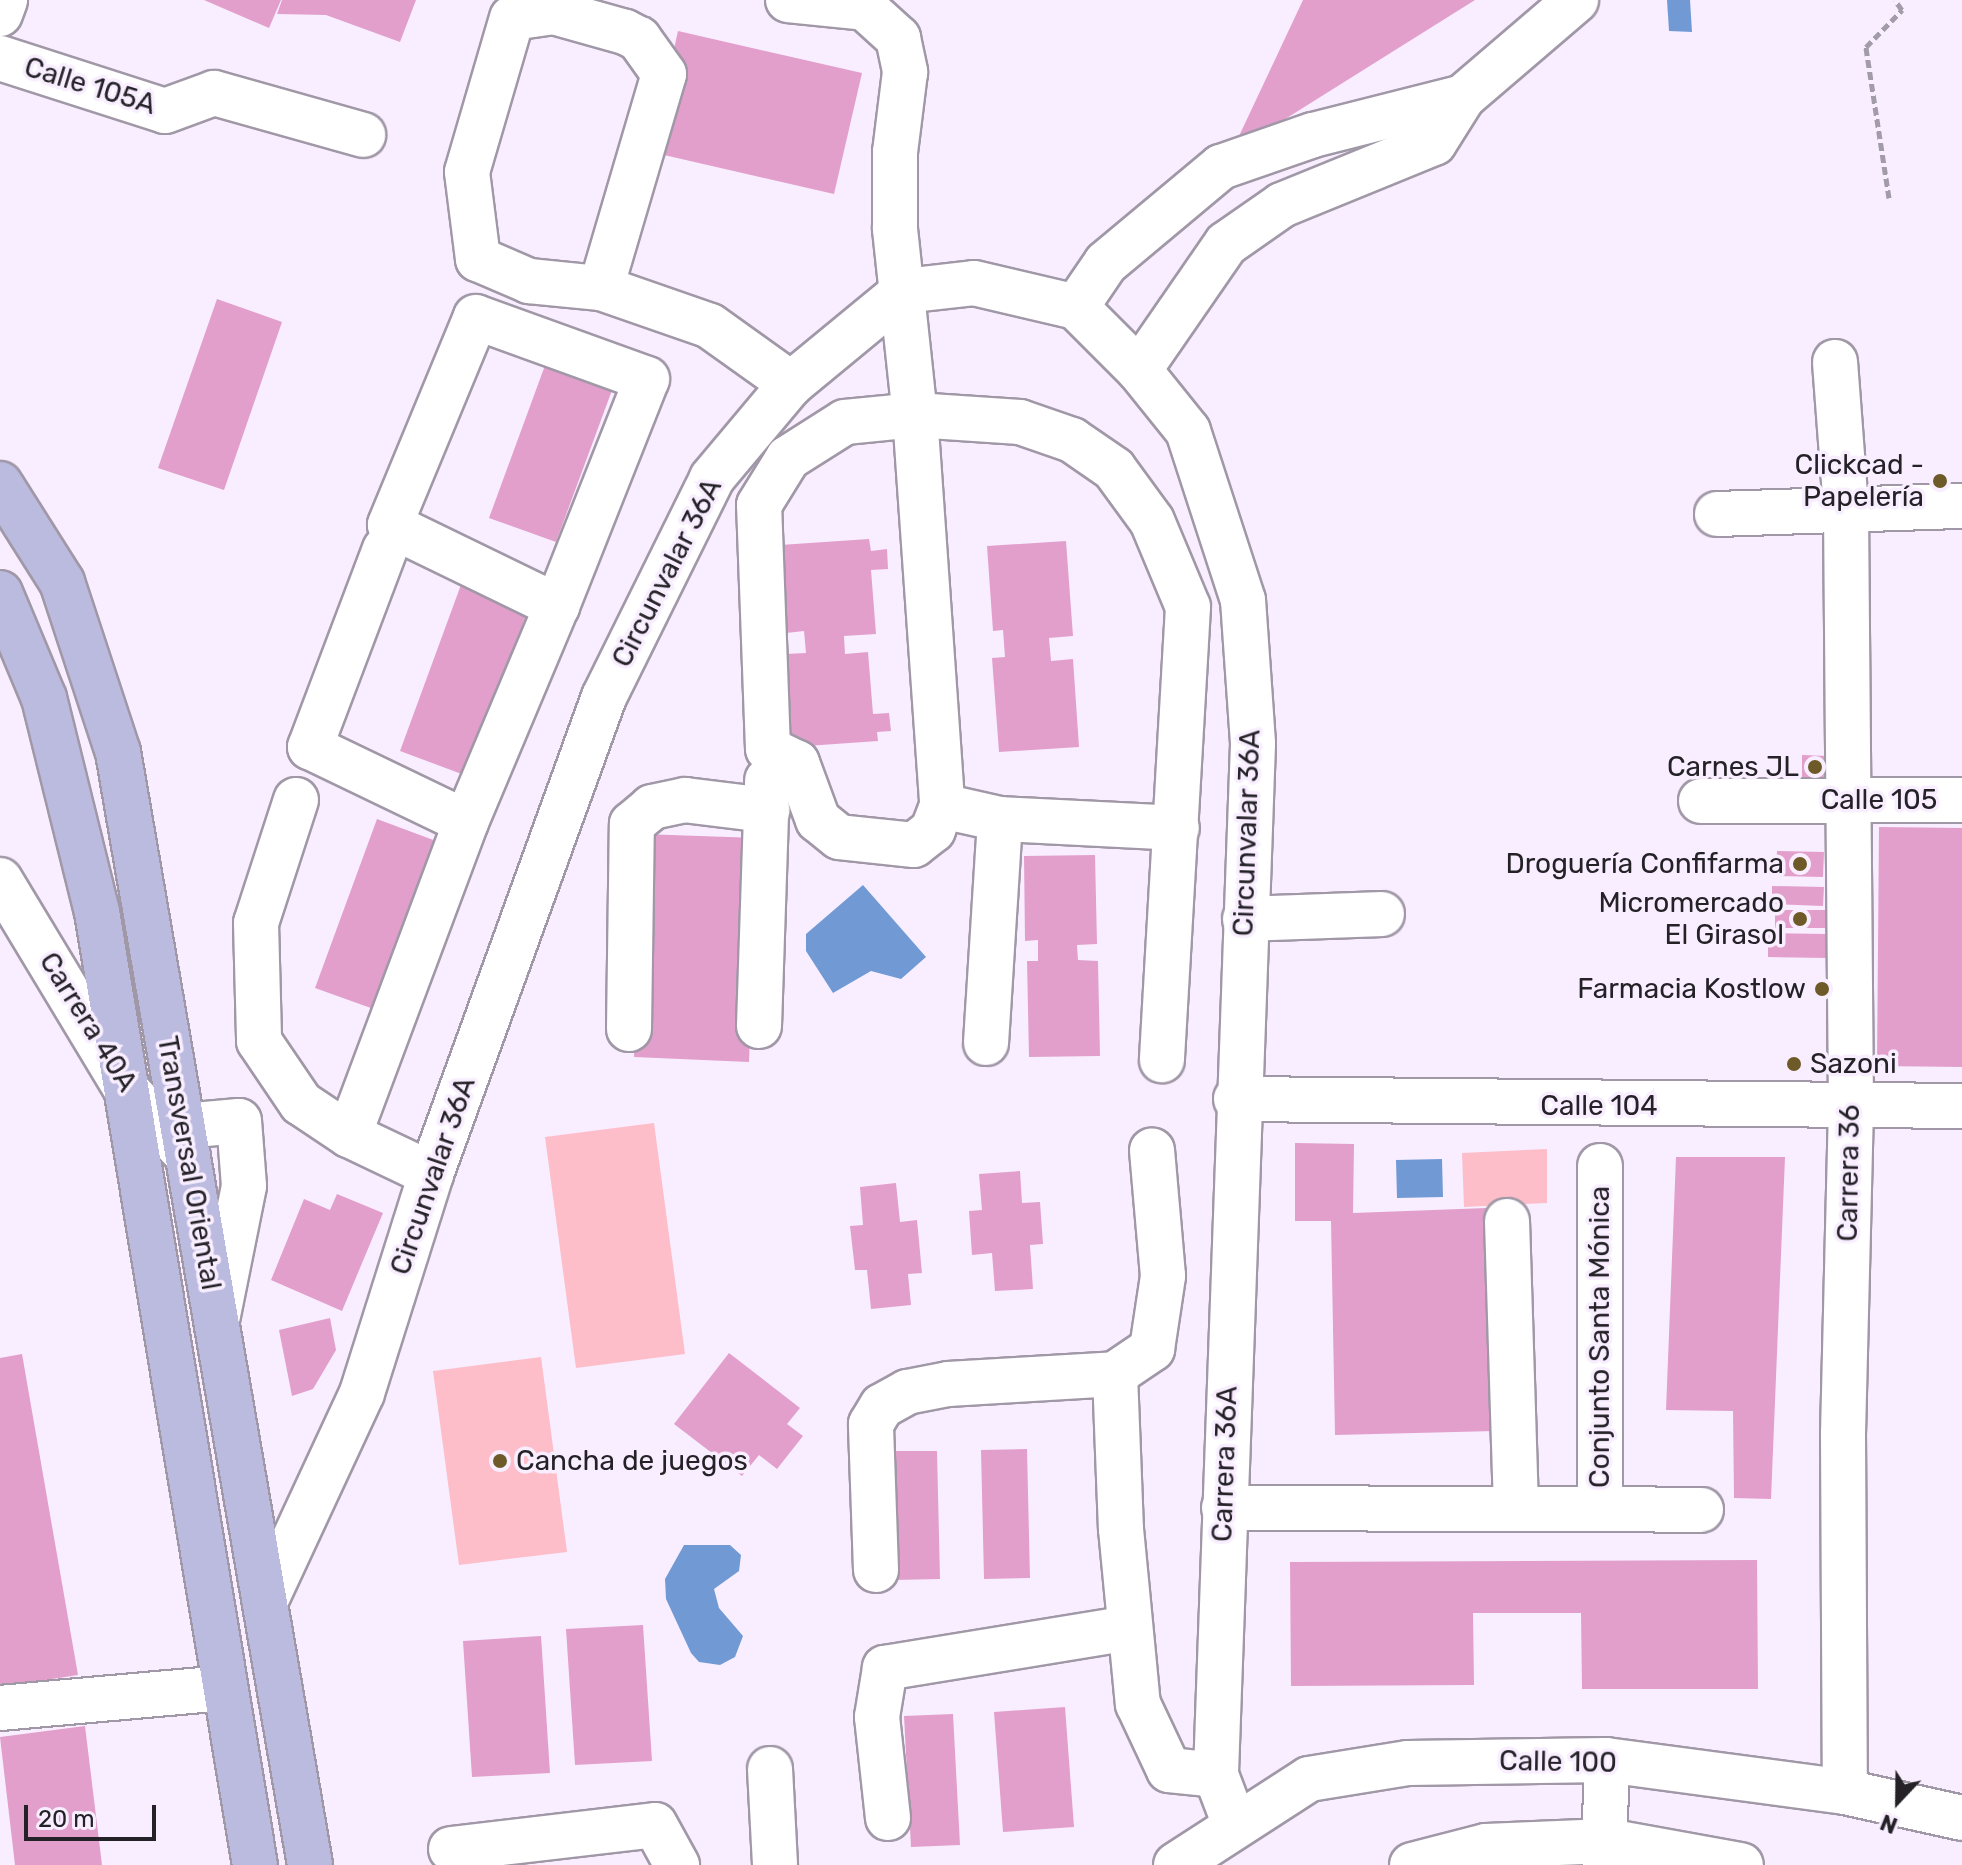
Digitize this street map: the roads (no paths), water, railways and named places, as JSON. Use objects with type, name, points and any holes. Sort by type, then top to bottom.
[{"type":"main road","name":"Transversal Oriental","points":[[0,484],[62,582],[118,752],[310,1865]]},
{"type":"main road","name":"Transversal Oriental","points":[[0,593],[44,698],[97,912],[255,1865]]},
{"type":"street","points":[[0,14],[5,0]]},
{"type":"street","points":[[768,749],[797,763],[818,820],[839,837],[914,845],[933,830],[942,806],[915,415],[895,229],[895,152],[905,72],[898,38],[865,8],[788,0]]},
{"type":"street","points":[[1139,370],[1226,244],[1282,205],[1434,143],[1463,97],[1576,0]]},
{"type":"street","points":[[601,288],[664,74],[639,39],[625,32],[554,12],[512,18],[467,172],[478,259],[529,281],[601,288],[710,326],[791,384]]},
{"type":"street","name":"Calle 105A","points":[[0,58],[165,111],[214,93],[363,135]]},
{"type":"street","points":[[904,291],[974,283],[1076,307],[1106,263],[1221,167],[1326,132],[1463,97]]},
{"type":"street","name":"Circunvalar 36A","points":[[265,1602],[362,1393],[431,1174],[604,697],[712,478],[791,384],[904,291]]},
{"type":"street","name":"Circunvalar 36A","points":[[1076,307],[1139,370],[1188,431],[1243,600],[1253,744],[1236,1099]]},
{"type":"street","points":[[349,1135],[466,822],[557,606],[647,379],[476,317],[390,525],[557,606]]},
{"type":"street","name":"Carrera 36","points":[[1835,362],[1846,510],[1851,1107],[1843,1433],[1845,1792]]},
{"type":"street","points":[[759,1026],[768,749],[759,505],[788,458],[845,422],[915,415],[1020,422],[1072,440],[1114,469],[1152,521],[1188,607],[1162,1060]]},
{"type":"street","points":[[1717,514],[1962,506]]},
{"type":"street","points":[[385,549],[310,747],[466,822]]},
{"type":"street","points":[[296,800],[256,923],[259,1041],[301,1103],[349,1135],[431,1174]]},
{"type":"street","points":[[629,1029],[632,824],[652,807],[685,800],[767,810]]},
{"type":"street","name":"Calle 105","points":[[1701,801],[1962,800]]},
{"type":"street","points":[[942,806],[1000,819],[1177,828]]},
{"type":"street","points":[[986,1043],[1000,819]]},
{"type":"street","name":"Carrera 40A","points":[[0,880],[126,1089],[186,1141]]},
{"type":"street","points":[[1245,919],[1382,914]]},
{"type":"street","name":"Calle 104","points":[[1236,1099],[1962,1106]]},
{"type":"street","name":"Carrera 36A","points":[[1235,1825],[1216,1775],[1236,1099]]},
{"type":"street","points":[[186,1141],[239,1121],[244,1186],[217,1322]]},
{"type":"street","points":[[876,1570],[871,1424],[882,1406],[907,1392],[948,1384],[1115,1374],[1152,1349],[1161,1321],[1152,1150]]},
{"type":"street","name":"Conjunto Santa Mónica","points":[[1600,1166],[1600,1509]]},
{"type":"street","points":[[1507,1221],[1516,1509]]},
{"type":"street","points":[[1115,1374],[1128,1628],[1138,1704],[1169,1770],[1216,1775]]},
{"type":"street","name":"Conjunto Santa Mónica","points":[[1224,1508],[1701,1510]]},
{"type":"street","points":[[888,1818],[877,1717],[885,1668],[1128,1628]]},
{"type":"street","points":[[0,1708],[225,1688]]},
{"type":"street","name":"Calle 100","points":[[1176,1865],[1309,1779],[1408,1763],[1606,1813],[1845,1792],[1959,1809]]},
{"type":"street","points":[[770,1769],[775,1865]]},
{"type":"street","points":[[1412,1865],[1606,1813],[1741,1865]]},
{"type":"street","points":[[451,1849],[655,1825],[677,1865]]},
{"type":"water","points":[[1667,0],[1690,0],[1692,32],[1669,31]]},
{"type":"water","points":[[863,885],[926,957],[901,979],[871,971],[833,993],[806,951],[806,934]]},
{"type":"water","points":[[1442,1159],[1443,1197],[1397,1198],[1396,1160]]},
{"type":"water","points":[[684,1545],[730,1545],[741,1555],[739,1571],[714,1589],[719,1608],[743,1636],[735,1657],[720,1665],[699,1662],[691,1653],[666,1599],[665,1579]]},
{"type":"place","name":"Clickcad - Papelería","points":[[1940,481]]},
{"type":"place","name":"Carnes JL","points":[[1815,767]]},
{"type":"place","name":"Droguería Confifarma","points":[[1800,864]]},
{"type":"place","name":"Micromercado El Girasol","points":[[1800,919]]},
{"type":"place","name":"Farmacia Kostlow","points":[[1822,989]]},
{"type":"place","name":"Sazoni","points":[[1794,1064]]},
{"type":"place","name":"Cancha de juegos","points":[[500,1461]]}]
